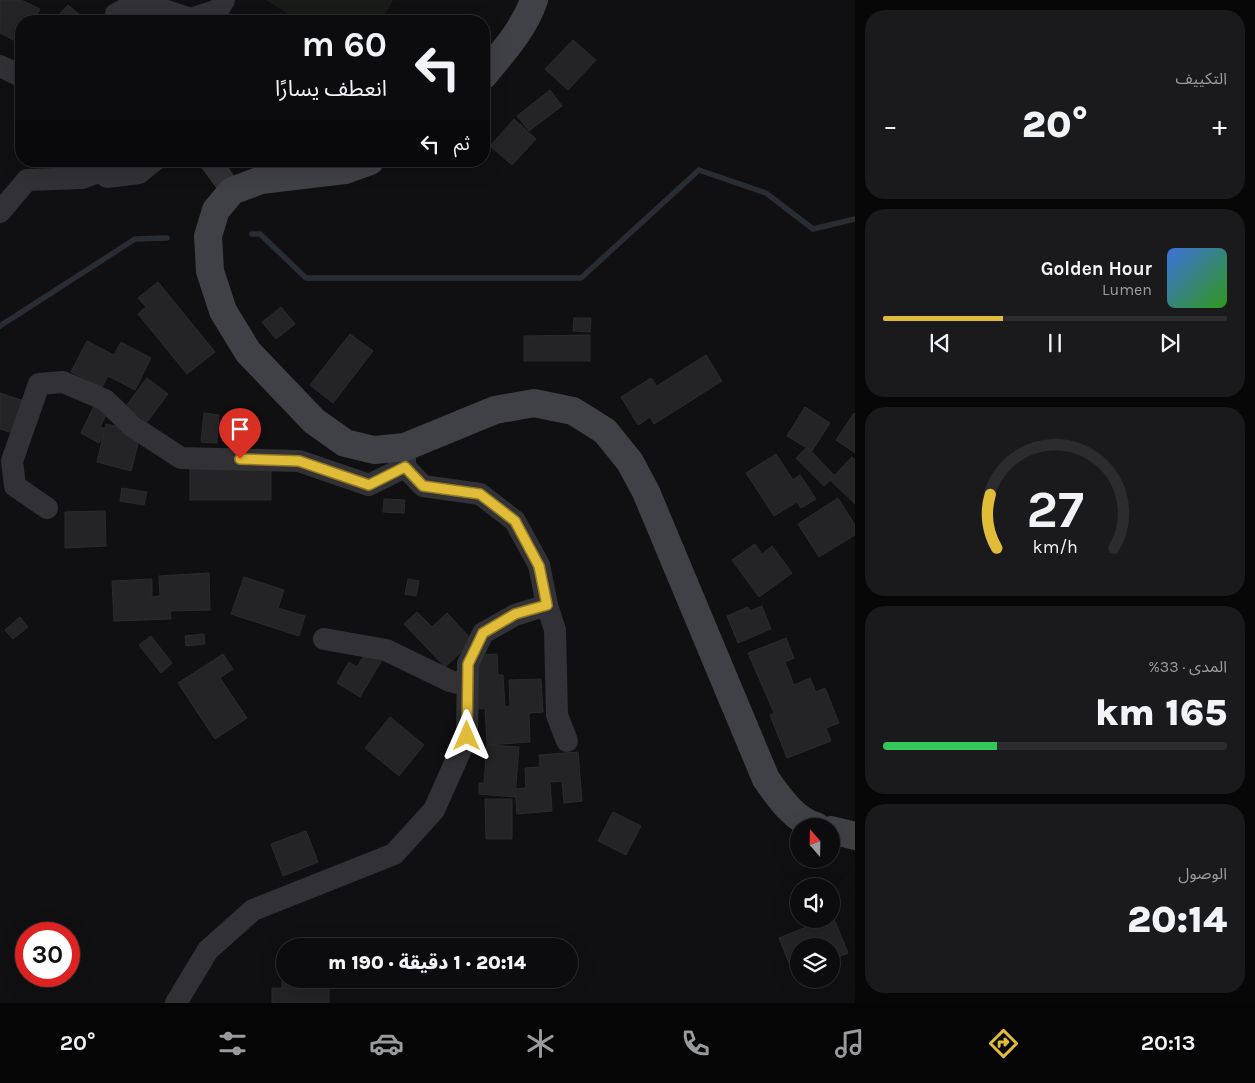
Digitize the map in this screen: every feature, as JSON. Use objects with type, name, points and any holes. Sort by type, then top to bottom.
[{"type":"main road","points":[[490,68],[506,50],[529,14],[534,0]]},
{"type":"main road","points":[[353,167],[345,170],[261,180],[232,191],[216,210],[208,236],[210,271],[223,311],[248,352],[314,421],[345,443],[405,457],[495,410],[534,403],[573,411],[605,431],[630,462],[646,492],[766,779],[785,806],[801,818]]},
{"type":"main road","points":[[840,832],[855,836]]},
{"type":"street","points":[[203,15],[218,10],[224,0]]},
{"type":"street","points":[[116,15],[138,2],[179,15]]},
{"type":"street","points":[[0,66],[15,73]]},
{"type":"street","points":[[0,212],[27,180],[82,178],[94,167]]},
{"type":"street","points":[[96,167],[107,176],[139,173],[146,167]]},
{"type":"street","points":[[214,167],[232,191]]},
{"type":"street","points":[[47,508],[15,486],[12,461],[39,384],[62,382],[105,400],[132,426],[182,458],[299,461],[369,485],[405,457],[423,486],[480,494],[515,521],[539,566],[554,630],[557,716],[567,741]]},
{"type":"street","points":[[176,1003],[208,950],[253,910],[394,854],[434,810],[467,736],[468,664],[483,633],[515,614],[547,605]]},
{"type":"street","points":[[324,638],[386,650],[450,681],[468,685]]},
{"type":"shaded area","points":[[266,0],[393,0],[387,11],[382,15],[290,15]]},
{"type":"building","points":[[0,0],[21,0],[40,9],[36,15],[15,15],[15,41],[0,33]]},
{"type":"building","points":[[68,5],[80,15],[59,15]]},
{"type":"building","points":[[573,40],[596,60],[568,90],[545,69]]},
{"type":"building","points":[[550,90],[562,106],[529,131],[517,116]]},
{"type":"building","points":[[514,119],[536,139],[512,165],[490,146]]},
{"type":"building","points":[[158,282],[215,352],[187,374],[138,314],[146,307],[138,298]]},
{"type":"building","points":[[281,307],[295,324],[276,339],[262,322]]},
{"type":"building","points":[[574,318],[591,318],[590,332],[573,331]]},
{"type":"building","points":[[350,334],[373,351],[333,403],[310,385]]},
{"type":"building","points":[[590,335],[590,361],[524,361],[524,336]]},
{"type":"building","points":[[87,341],[114,355],[121,342],[151,358],[135,390],[108,376],[102,387],[71,372]]},
{"type":"building","points":[[706,355],[722,381],[654,424],[650,417],[638,425],[621,397],[651,378],[657,386]]},
{"type":"building","points":[[147,378],[168,394],[147,422],[126,406]]},
{"type":"building","points":[[0,393],[27,402],[16,434],[0,429]]},
{"type":"building","points":[[95,404],[108,411],[100,427],[106,429],[99,443],[81,433]]},
{"type":"building","points":[[805,407],[830,423],[812,451],[787,436]]},
{"type":"building","points":[[204,413],[219,415],[217,443],[201,442]]},
{"type":"building","points":[[855,414],[855,453],[836,440]]},
{"type":"building","points":[[106,424],[141,432],[131,471],[97,462]]},
{"type":"building","points":[[807,447],[835,476],[824,486],[796,458]]},
{"type":"building","points":[[776,454],[793,480],[800,475],[816,499],[801,508],[797,502],[774,516],[746,473]]},
{"type":"building","points":[[852,457],[855,460],[855,504],[830,480]]},
{"type":"building","points":[[190,463],[271,463],[271,500],[190,500]]},
{"type":"building","points":[[122,488],[147,492],[144,505],[120,501]]},
{"type":"building","points":[[838,498],[855,525],[855,535],[819,557],[798,524]]},
{"type":"building","points":[[384,499],[405,500],[404,513],[383,512]]},
{"type":"building","points":[[105,511],[106,546],[65,548],[65,512]]},
{"type":"building","points":[[755,544],[762,554],[772,546],[792,573],[759,597],[732,560]]},
{"type":"building","points":[[209,573],[210,610],[170,611],[171,619],[114,621],[112,581],[152,579],[152,597],[160,596],[159,576]]},
{"type":"building","points":[[244,577],[284,590],[278,608],[305,616],[299,636],[231,614]]},
{"type":"building","points":[[408,579],[419,581],[416,596],[405,594]]},
{"type":"building","points":[[762,606],[771,629],[738,643],[727,616],[748,607],[750,611]]},
{"type":"building","points":[[417,612],[432,627],[447,613],[473,641],[445,667],[404,624]]},
{"type":"building","points":[[20,617],[28,627],[13,639],[5,630]]},
{"type":"building","points":[[204,634],[205,644],[186,646],[185,636]]},
{"type":"building","points":[[151,636],[172,663],[161,673],[139,645]]},
{"type":"building","points":[[786,638],[794,658],[785,662],[794,685],[810,678],[816,692],[825,688],[839,723],[826,728],[831,741],[787,758],[770,715],[774,713],[748,653]]},
{"type":"building","points":[[367,651],[382,660],[360,697],[337,683],[349,662],[357,667]]},
{"type":"building","points":[[223,654],[233,669],[220,678],[247,718],[215,739],[178,683]]},
{"type":"building","points":[[497,654],[498,675],[503,675],[505,707],[510,706],[509,680],[541,679],[543,712],[529,713],[530,742],[487,745],[485,708],[478,709],[475,655]]},
{"type":"building","points":[[390,717],[424,745],[399,776],[365,748]]},
{"type":"building","points":[[487,745],[519,747],[515,797],[479,794],[479,783],[484,783]]},
{"type":"building","points":[[578,752],[582,801],[564,803],[562,781],[550,782],[552,811],[517,814],[515,789],[526,788],[525,768],[540,767],[539,755]]},
{"type":"building","points":[[485,799],[512,799],[512,839],[486,839]]},
{"type":"building","points":[[613,812],[641,826],[626,855],[598,841]]},
{"type":"building","points":[[306,831],[318,862],[283,876],[271,844]]},
{"type":"building","points":[[804,928],[838,928],[848,953],[840,956],[840,938],[790,938],[790,965],[779,938]]},
{"type":"building","points":[[272,988],[329,988],[329,1003],[272,1003]]},
{"type":"waterway","points":[[252,234],[260,234],[306,278],[581,278],[699,170],[766,193],[813,229],[855,219]]},
{"type":"waterway","points":[[0,326],[135,239],[167,238]]},
{"type":"route","points":[[240,459],[299,461],[369,485],[405,467],[423,486],[480,494],[515,521],[539,566],[547,605],[515,614],[483,633],[468,664],[467,736]]}]
